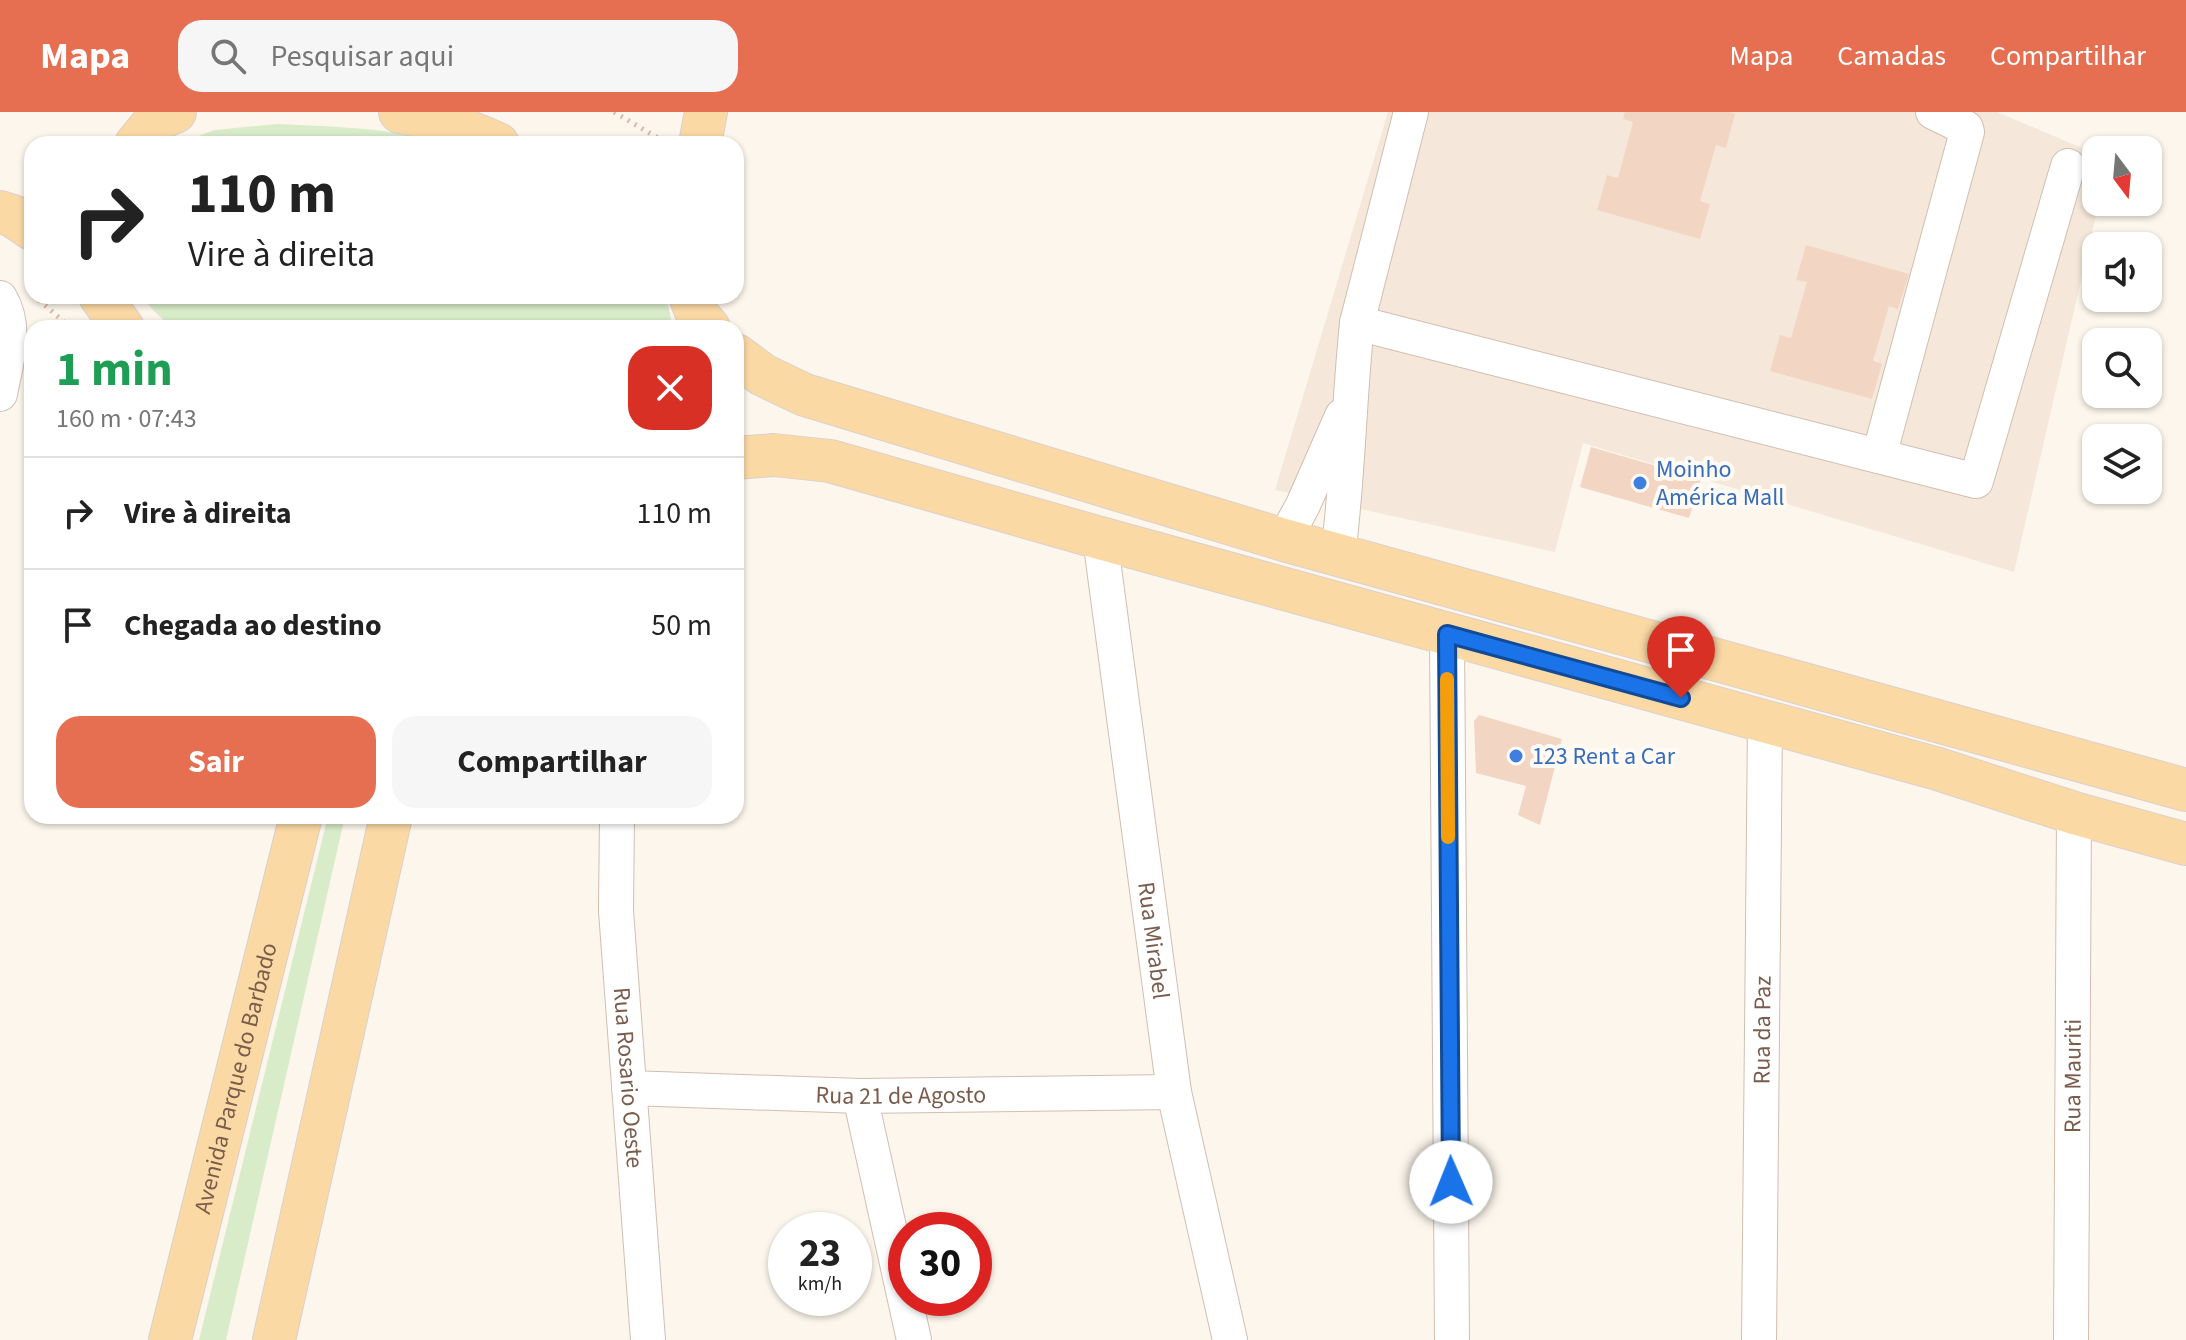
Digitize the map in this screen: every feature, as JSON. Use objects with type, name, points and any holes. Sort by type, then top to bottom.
[{"type":"main road","points":[[400,112],[419,115],[477,136]]},
{"type":"main road","points":[[702,136],[706,112]]},
{"type":"main road","points":[[0,212],[24,224]]},
{"type":"main road","points":[[744,361],[763,375],[805,395],[1284,540],[2186,790]]},
{"type":"main road","points":[[744,457],[774,455],[830,461],[1938,769],[2074,813],[2186,844]]},
{"type":"main road","name":"Avenida Parque do Barbado","points":[[170,1340],[299,824]]},
{"type":"main road","points":[[274,1340],[389,824]]},
{"type":"street","points":[[1338,555],[1357,323],[1411,112]]},
{"type":"street","points":[[1879,456],[1967,132],[1966,128],[1933,112]]},
{"type":"street","points":[[1357,323],[1976,481],[2068,166]]},
{"type":"street","points":[[0,298],[9,319],[10,334],[0,394]]},
{"type":"street","points":[[1284,540],[1303,505],[1350,398]]},
{"type":"street","name":"Rua Mirabel","points":[[1100,538],[1174,1092],[1230,1340]]},
{"type":"street","points":[[1447,634],[1452,1340]]},
{"type":"street","name":"Rua da Paz","points":[[1759,1340],[1765,721]]},
{"type":"street","name":"Rua Mauriti","points":[[2071,1340],[2074,813]]},
{"type":"street","name":"Rua Rosario Oeste","points":[[617,824],[616,911],[648,1340]]},
{"type":"street","name":"Rua 21 de Agosto","points":[[629,1088],[860,1096],[1174,1092]]},
{"type":"street","points":[[860,1096],[914,1340]]},
{"type":"path","points":[[614,112],[654,136]]},
{"type":"path","points":[[43,304],[62,320]]},
{"type":"shaded area","points":[[1388,112],[1997,112],[2082,148],[2082,216],[2096,216],[2092,232],[2082,232],[2082,276],[2014,572],[1583,443],[1555,552],[1275,490]]},
{"type":"green space","points":[[277,124],[341,127],[413,136],[199,136],[214,130]]},
{"type":"green space","points":[[148,304],[668,304],[671,320],[164,320]]},
{"type":"green space","points":[[326,824],[343,824],[226,1340],[199,1340]]},
{"type":"building","points":[[1625,112],[1735,114],[1726,148],[1716,145],[1700,201],[1710,204],[1700,239],[1597,210],[1607,175],[1618,178],[1633,122],[1623,119]]},
{"type":"building","points":[[1806,245],[1909,274],[1898,309],[1889,306],[1873,361],[1882,364],[1872,399],[1770,371],[1780,335],[1791,338],[1807,282],[1796,280]]},
{"type":"building","name":"Moinho América Mall","points":[[1591,447],[1701,479],[1689,518],[1580,487]]},
{"type":"building","name":"123 Rent a Car","points":[[1479,715],[1562,739],[1540,825],[1518,815],[1526,786],[1476,773],[1474,721]]},
{"type":"slow traffic","points":[[1447,679],[1448,837]]},
{"type":"place","name":"Moinho América Mall","points":[[1640,483]]},
{"type":"place","name":"123 Rent a Car","points":[[1516,756]]},
{"type":"route","points":[[1451,1182],[1447,634],[1681,698]]}]
